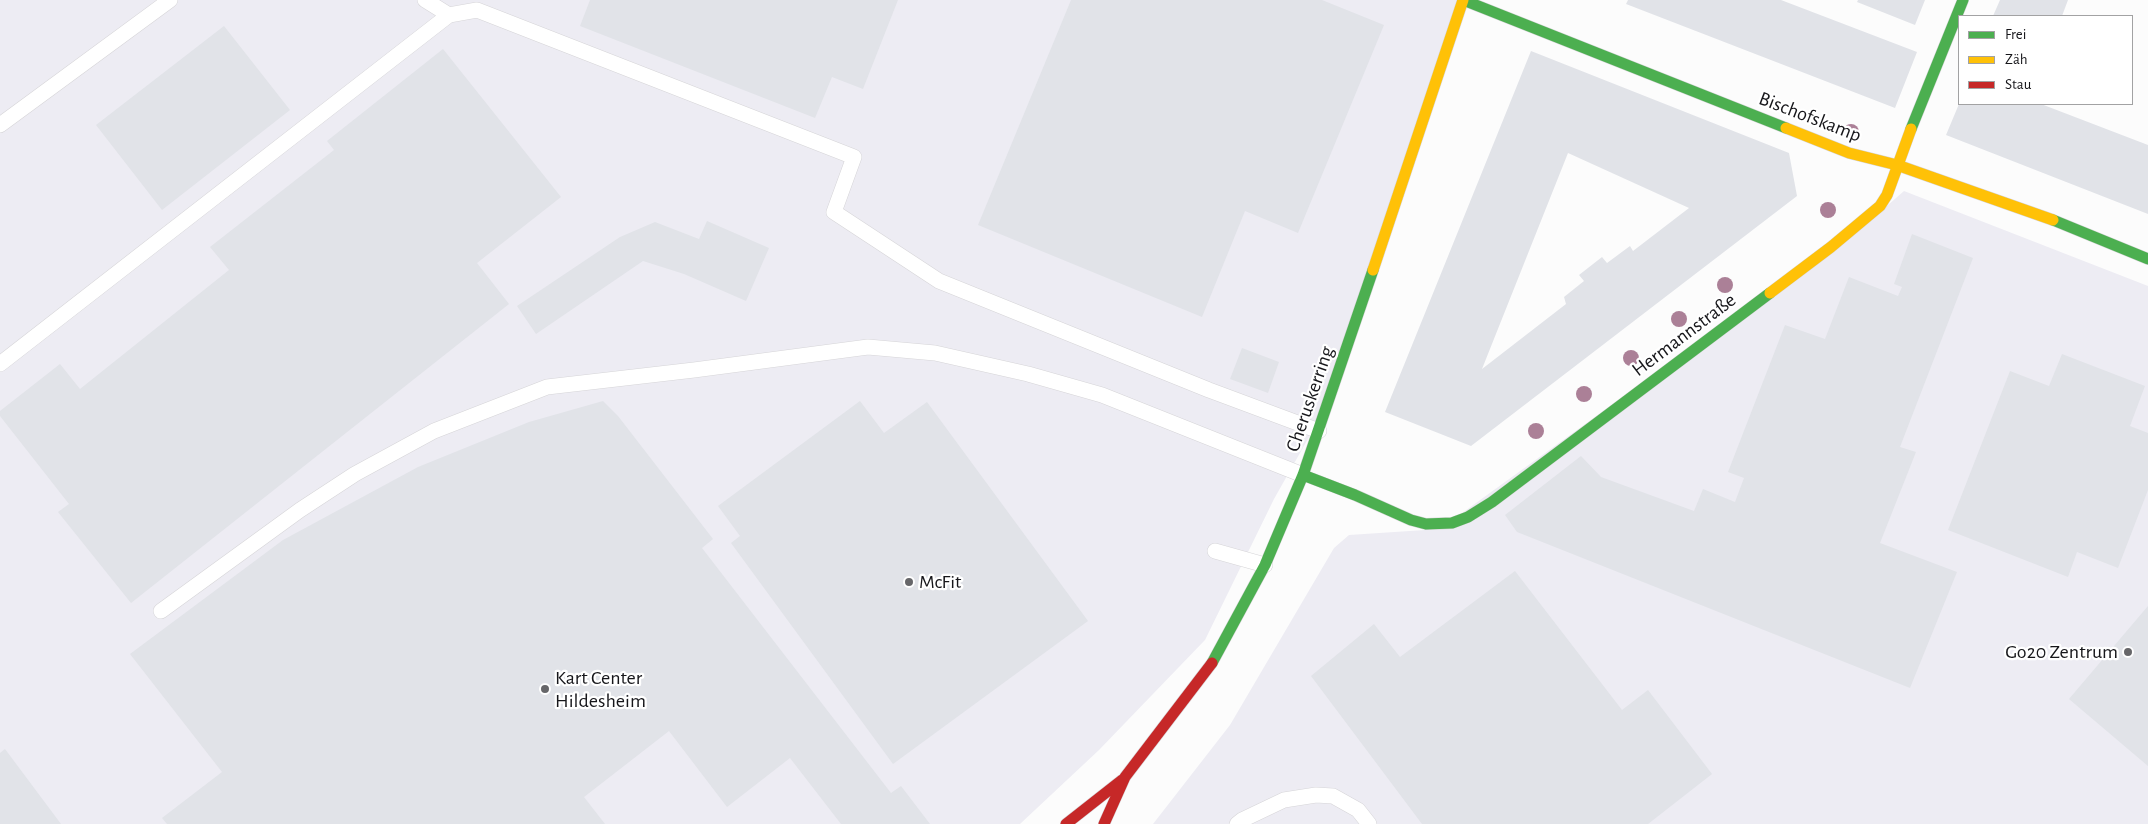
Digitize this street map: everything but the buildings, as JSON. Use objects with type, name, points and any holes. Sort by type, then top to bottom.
[{"type":"street","name":"Bischofskamp","points":[[1463,0],[1849,153],[1897,165],[2037,214],[2148,259]]},
{"type":"street","name":"Cheruskerring","points":[[1104,824],[1125,777],[1213,662],[1265,565],[1319,432],[1463,0]]},
{"type":"street","name":"Hermannstraße","points":[[1303,475],[1355,495],[1411,520],[1439,525],[1468,517],[1492,502],[1733,322],[1880,206],[1887,195],[1897,165],[1963,0]]},
{"type":"street","name":"Cheruskerring","points":[[1066,824],[1125,777]]},
{"type":"lane","points":[[0,125],[170,0]]},
{"type":"lane","points":[[425,0],[449,15]]},
{"type":"lane","points":[[0,364],[449,15],[477,10],[854,157],[834,212],[939,280],[1319,432]]},
{"type":"lane","points":[[161,611],[300,510],[355,474],[434,431],[547,386],[694,370],[868,347],[935,353],[1028,374],[1102,394],[1303,475]]},
{"type":"lane","points":[[1215,551],[1265,565]]},
{"type":"lane","points":[[1237,824],[1284,800],[1316,795],[1333,796],[1358,810],[1369,824]]},
{"type":"shaded area","points":[[0,0],[1458,0],[1318,421],[1274,499],[1205,640],[1099,750],[1020,824],[0,824]]},
{"type":"shaded area","points":[[1904,191],[2148,286],[2148,824],[1153,824],[1230,725],[1334,548],[1349,535],[1440,529],[1888,205]]},
{"type":"traffic: fast","points":[[1463,0],[1786,128]]},
{"type":"traffic: fast","points":[[1911,129],[1963,0]]},
{"type":"traffic: fast","points":[[2053,220],[2148,259]]},
{"type":"traffic: fast","points":[[1212,663],[1265,565],[1303,475],[1373,270]]},
{"type":"traffic: fast","points":[[1303,475],[1355,495],[1411,520],[1426,524],[1452,523],[1468,517],[1492,502],[1770,293]]},
{"type":"traffic: slow","points":[[1373,270],[1463,0]]},
{"type":"traffic: slow","points":[[1786,128],[1849,153],[1897,165],[2053,220]]},
{"type":"traffic: slow","points":[[1770,293],[1831,247],[1880,206],[1887,195],[1911,129]]},
{"type":"traffic: jam","points":[[1104,824],[1125,777],[1212,663]]},
{"type":"traffic: jam","points":[[1066,824],[1122,780]]},
{"type":"place","name":"McFit","points":[[909,582]]},
{"type":"place","name":"Go20 Zentrum","points":[[2128,652]]},
{"type":"place","name":"Kart Center Hildesheim","points":[[545,689]]}]
